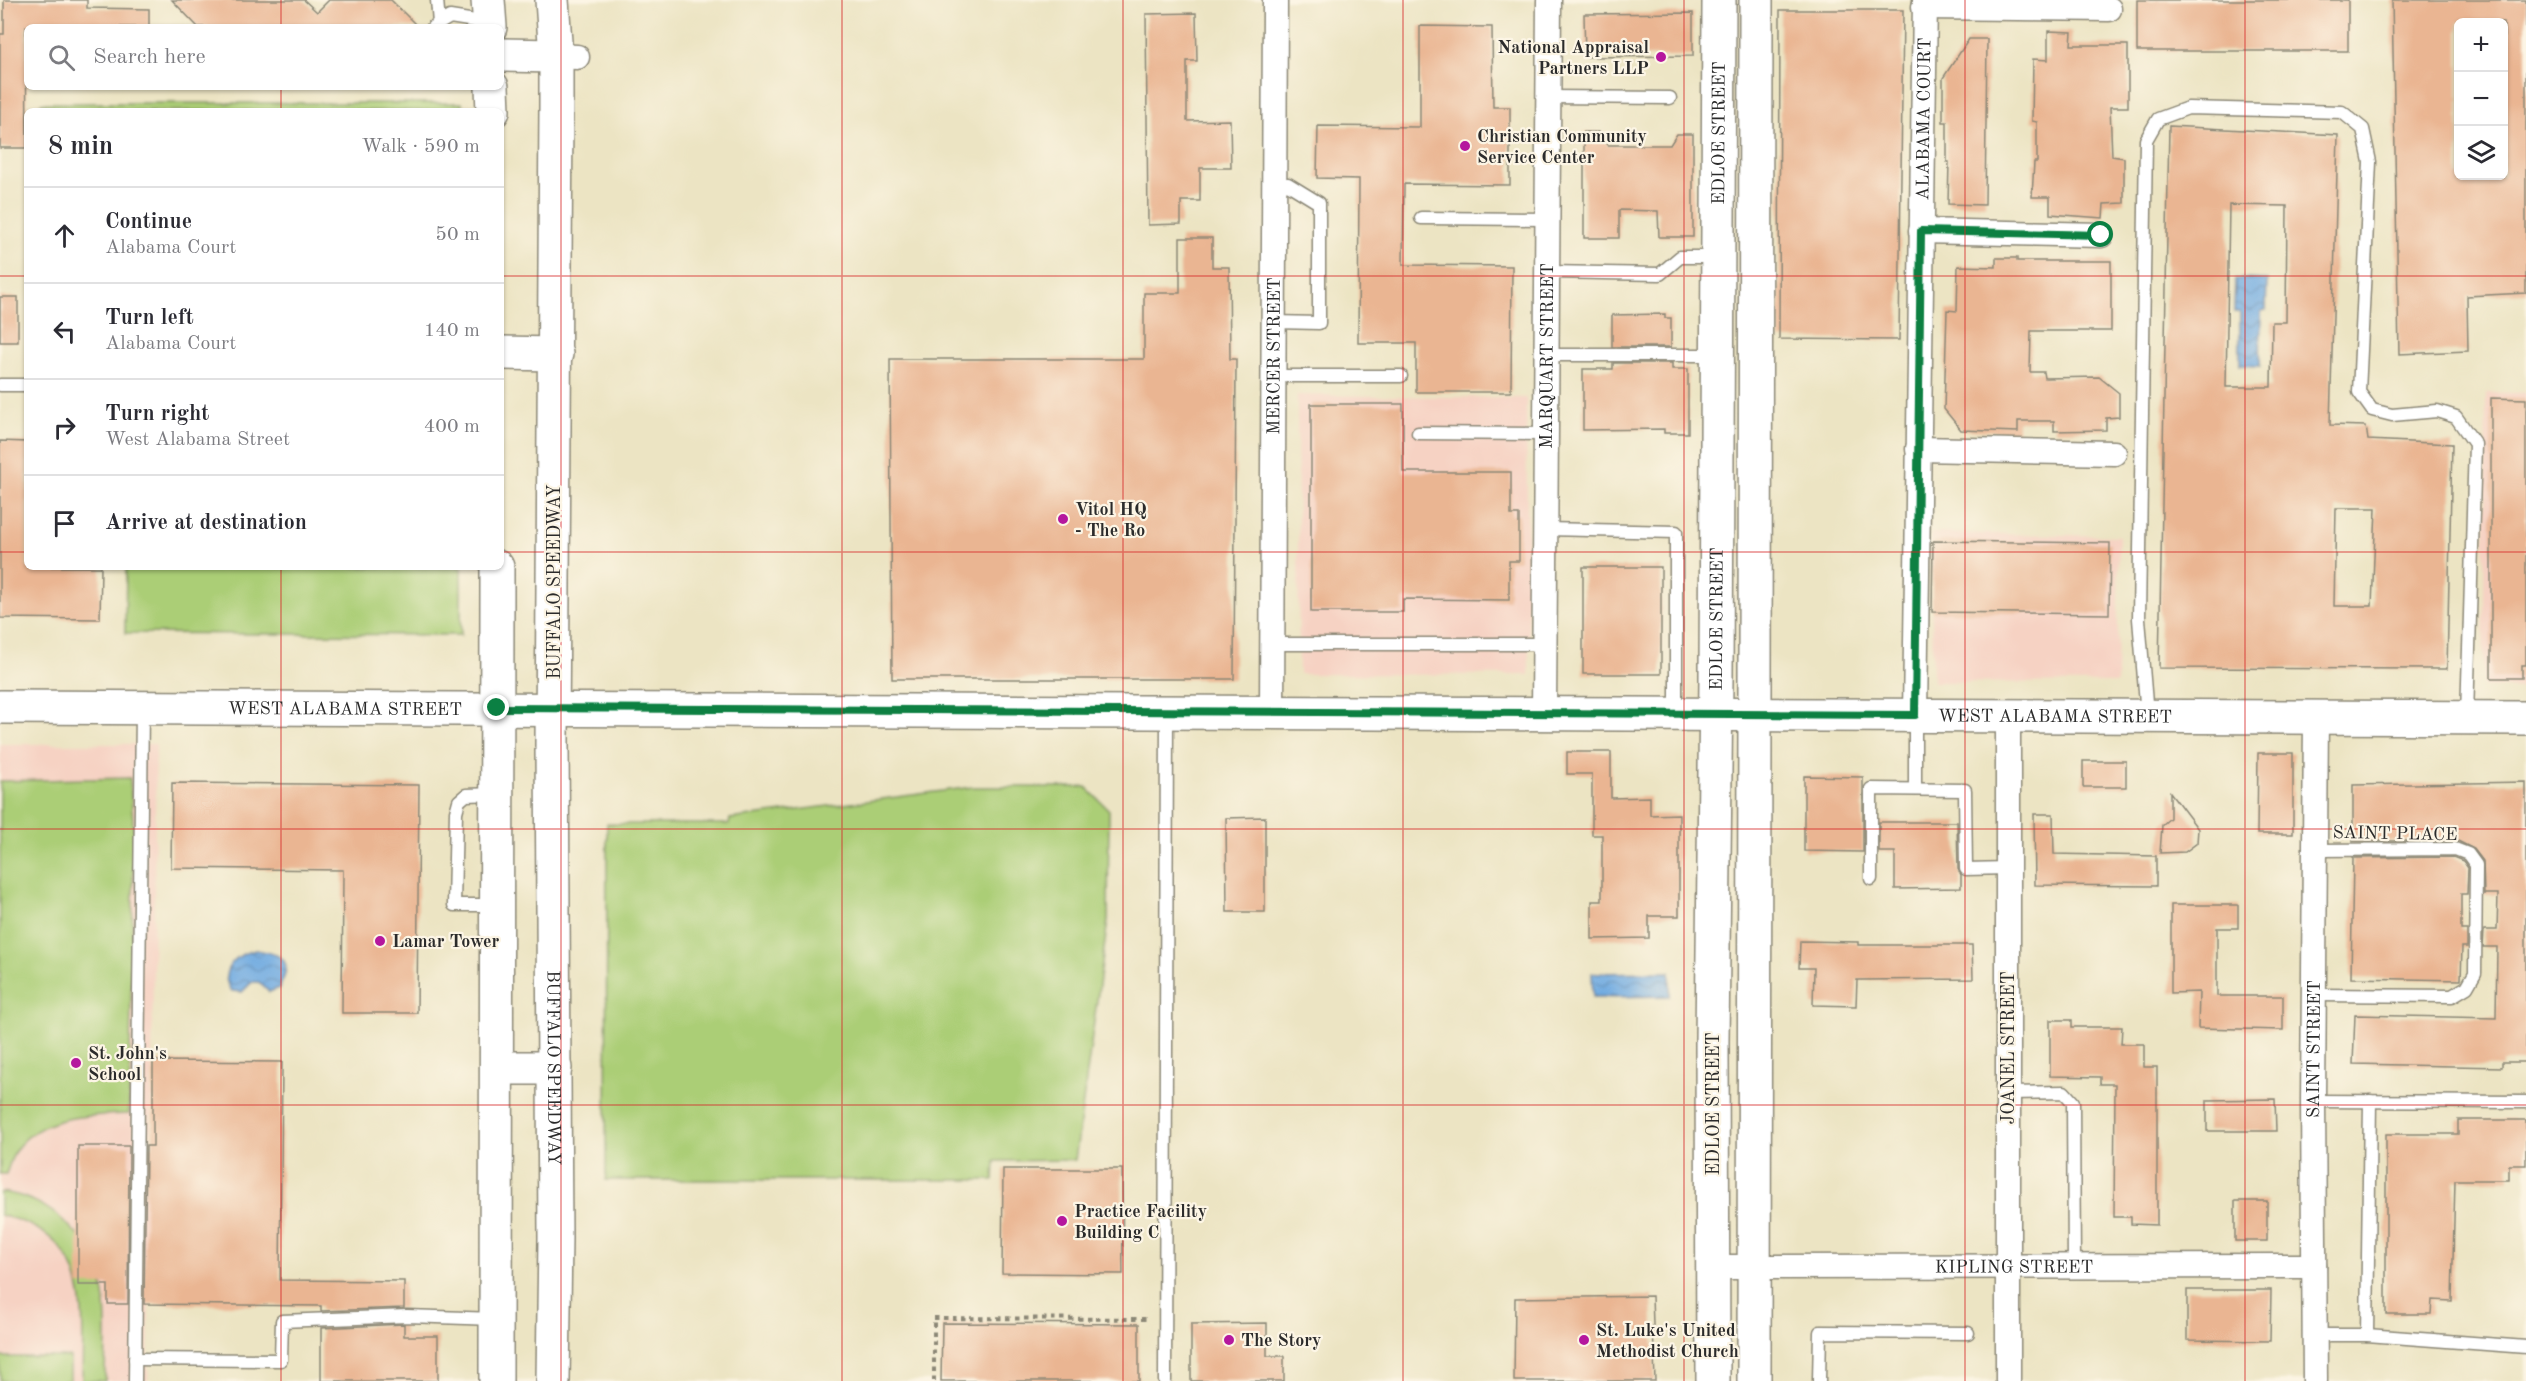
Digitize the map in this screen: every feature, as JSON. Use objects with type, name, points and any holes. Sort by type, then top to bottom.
[{"type":"main road","name":"BUFFALO SPEEDWAY","points":[[552,0],[567,57],[556,354],[552,708],[555,1068],[552,1381]]},
{"type":"main road","name":"EDLOE STREET","points":[[1713,1381],[1712,1042],[1719,0]]},
{"type":"main road","name":"EDLOE STREET","points":[[1754,1381],[1756,0]]},
{"type":"main road","points":[[504,55],[567,57]]},
{"type":"main road","points":[[492,90],[493,108]]},
{"type":"main road","points":[[504,353],[556,354]]},
{"type":"main road","points":[[1718,356],[1755,356]]},
{"type":"main road","points":[[496,1381],[497,570]]},
{"type":"main road","name":"WEST ALABAMA STREET","points":[[0,707],[2526,718]]},
{"type":"main road","points":[[1712,1042],[1753,1042]]},
{"type":"main road","points":[[497,1068],[555,1068]]},
{"type":"street","name":"MERCER STREET","points":[[1272,712],[1275,0]]},
{"type":"street","name":"MARQUART STREET","points":[[1544,713],[1549,0]]},
{"type":"street","name":"ALABAMA COURT","points":[[1915,715],[1924,3],[2109,9]]},
{"type":"street","points":[[1921,231],[2101,235]]},
{"type":"street","points":[[1918,449],[2114,453]]},
{"type":"street","name":"JOANEL STREET","points":[[2008,716],[2008,1381]]},
{"type":"street","name":"SAINT STREET","points":[[2315,1381],[2313,1101],[2316,717]]},
{"type":"street","name":"KIPLING STREET","points":[[1714,1266],[2314,1266]]},
{"type":"lane","points":[[436,24],[437,0]]},
{"type":"lane","points":[[438,24],[450,16],[489,17]]},
{"type":"lane","points":[[1548,97],[1670,98]]},
{"type":"lane","points":[[2147,716],[2139,619],[2145,140],[2158,119],[2188,108],[2342,112],[2362,129],[2370,162],[2359,392],[2372,410],[2382,413],[2392,415],[2437,411],[2456,417],[2475,444],[2467,717]]},
{"type":"lane","points":[[1274,186],[1288,184],[1319,203],[1319,323],[1274,322]]},
{"type":"lane","points":[[1421,218],[1547,219]]},
{"type":"lane","points":[[1547,272],[1660,274],[1680,257],[1718,257]]},
{"type":"lane","points":[[1547,355],[1718,356]]},
{"type":"lane","points":[[1274,376],[1401,376]]},
{"type":"lane","points":[[0,385],[24,385]]},
{"type":"lane","points":[[1418,434],[1546,434]]},
{"type":"lane","points":[[1546,530],[1676,532],[1676,714]]},
{"type":"lane","points":[[1273,644],[1545,644]]},
{"type":"lane","points":[[135,1381],[142,707]]},
{"type":"lane","points":[[1165,1381],[1167,711]]},
{"type":"lane","points":[[1915,715],[1915,789]]},
{"type":"lane","points":[[1871,879],[1871,789],[1965,790],[1966,868],[2008,868]]},
{"type":"lane","points":[[497,905],[454,905],[456,812],[459,801],[466,795],[498,794]]},
{"type":"lane","name":"SAINT PLACE","points":[[2315,995],[2452,996],[2468,987],[2475,973],[2476,877],[2476,865],[2468,854],[2455,849],[2316,849]]},
{"type":"lane","points":[[2008,1093],[2064,1092],[2073,1102],[2074,1266]]},
{"type":"lane","points":[[2313,1101],[2526,1102]]},
{"type":"lane","points":[[2367,1335],[2370,1101]]},
{"type":"lane","points":[[135,1359],[281,1360],[282,1321],[406,1316],[496,1319]]},
{"type":"lane","points":[[1819,1381],[1820,1332],[1968,1333]]},
{"type":"lane","points":[[2315,1335],[2367,1335],[2526,1347]]},
{"type":"path","points":[[934,1381],[934,1318],[1154,1319],[1166,1312]]},
{"type":"path","points":[[934,1339],[942,1339]]},
{"type":"shaded area","points":[[2486,393],[2526,393],[2526,688],[2483,687]]},
{"type":"shaded area","points":[[1297,395],[1526,398],[1529,675],[1299,674]]},
{"type":"shaded area","points":[[1931,533],[2119,536],[2117,683],[1933,682]]},
{"type":"shaded area","name":"St. John's School","points":[[0,744],[156,744],[148,1381],[0,1381]]},
{"type":"green space","points":[[41,103],[462,103],[462,108],[41,108]]},
{"type":"green space","points":[[126,570],[461,570],[461,635],[125,633]]},
{"type":"green space","points":[[130,778],[134,835],[129,1114],[84,1116],[40,1128],[17,1148],[6,1174],[0,1174],[0,781]]},
{"type":"green space","points":[[973,787],[1086,787],[1109,810],[1108,920],[1075,1160],[995,1161],[994,1180],[606,1180],[607,824],[729,824],[730,819]]},
{"type":"green space","points":[[0,1192],[37,1203],[54,1213],[82,1241],[92,1257],[100,1275],[104,1294],[105,1381],[82,1381],[81,1301],[76,1278],[67,1257],[52,1240],[30,1225],[0,1215]]},
{"type":"green space","points":[[0,1357],[70,1357],[70,1381],[0,1381]]},
{"type":"water","points":[[2235,279],[2267,280],[2266,310],[2261,311],[2260,366],[2240,365],[2240,312],[2234,312]]},
{"type":"water","points":[[256,950],[274,954],[284,960],[286,971],[279,988],[269,992],[259,982],[252,982],[242,992],[232,991],[226,977],[231,964],[242,955]]},
{"type":"water","points":[[1670,972],[1670,996],[1593,997],[1592,973]]},
{"type":"building","points":[[4,0],[87,0],[87,8],[149,9],[149,24],[24,24],[24,90],[27,90],[27,108],[24,108],[24,148],[0,148],[0,34],[4,34]]},
{"type":"building","points":[[172,0],[304,0],[317,12],[329,0],[391,0],[415,24],[195,24]]},
{"type":"building","points":[[2137,0],[2348,0],[2348,51],[2137,51]]},
{"type":"building","points":[[2392,0],[2526,0],[2526,293],[2467,296],[2468,351],[2399,354]]},
{"type":"building","points":[[1780,10],[1903,10],[1899,340],[1779,339]]},
{"type":"building","points":[[1196,13],[1197,61],[1187,61],[1187,121],[1230,120],[1231,168],[1200,168],[1200,201],[1181,201],[1181,224],[1148,225],[1146,14]]},
{"type":"building","points":[[1693,13],[1693,56],[1585,57],[1584,14]]},
{"type":"building","points":[[1420,26],[1492,27],[1493,107],[1510,107],[1510,185],[1404,184],[1403,265],[1512,266],[1511,392],[1416,392],[1416,343],[1358,343],[1359,179],[1317,178],[1318,126],[1420,127]]},
{"type":"building","points":[[2048,31],[2072,32],[2071,45],[2128,45],[2128,107],[2110,107],[2112,156],[2124,158],[2124,203],[2104,204],[2103,218],[2050,214],[2050,197],[2032,197],[2034,162],[2037,162],[2037,122],[2032,121],[2033,59],[2048,60]]},
{"type":"building","points":[[1969,39],[1987,39],[1985,205],[1948,204],[1949,162],[1947,162],[1947,122],[1943,122],[1943,78]]},
{"type":"building","points":[[2169,126],[2338,135],[2330,425],[2366,426],[2368,440],[2452,444],[2447,669],[2159,668]],"holes":[[[2229,205],[2287,206],[2286,322],[2272,322],[2271,387],[2226,387]],[[2336,508],[2376,508],[2372,606],[2334,606]]]},
{"type":"building","points":[[1584,132],[1599,132],[1608,145],[1670,145],[1677,134],[1693,134],[1693,237],[1659,237],[1658,211],[1619,210],[1619,238],[1584,238]]},
{"type":"building","name":"Vitol HQ - The Ro","points":[[1180,238],[1212,238],[1212,267],[1229,267],[1230,359],[1236,359],[1234,679],[892,679],[890,359],[1144,359],[1144,293],[1180,293]]},
{"type":"building","points":[[1996,258],[2017,258],[2017,261],[2111,261],[2111,331],[2031,331],[2030,372],[2044,372],[2045,378],[2099,377],[2119,393],[2119,417],[2106,418],[2106,430],[2054,431],[2054,421],[2018,421],[2018,432],[1961,430],[1944,409],[1947,310],[1957,311],[1958,266],[1996,267]]},
{"type":"building","points":[[0,297],[18,297],[18,342],[0,342]]},
{"type":"building","points":[[1665,314],[1665,318],[1671,318],[1671,347],[1612,347],[1612,315]]},
{"type":"building","points":[[1613,363],[1672,363],[1672,369],[1688,369],[1688,433],[1664,433],[1664,429],[1583,430],[1583,369],[1613,369]]},
{"type":"building","points":[[2491,398],[2526,399],[2526,665],[2522,665],[2522,678],[2491,678]]},
{"type":"building","points":[[1311,404],[1403,404],[1403,472],[1511,472],[1511,515],[1519,515],[1519,561],[1509,561],[1509,600],[1403,599],[1403,612],[1311,612]]},
{"type":"building","points":[[0,441],[24,442],[24,570],[101,570],[100,619],[0,618]]},
{"type":"building","points":[[1933,541],[2110,543],[2109,614],[1932,612]]},
{"type":"building","points":[[1583,567],[1661,567],[1661,674],[1583,674]]},
{"type":"building","points":[[1567,752],[1611,752],[1611,798],[1650,797],[1650,815],[1679,814],[1679,916],[1649,916],[1649,938],[1592,939],[1592,901],[1602,901],[1602,835],[1592,835],[1592,774],[1567,774]]},
{"type":"building","points":[[2258,753],[2293,753],[2293,834],[2257,834]]},
{"type":"building","points":[[2083,761],[2126,761],[2126,787],[2083,787]]},
{"type":"building","points":[[1804,776],[1863,777],[1863,852],[1804,851]]},
{"type":"building","points":[[2526,782],[2526,1062],[2502,1062],[2502,1067],[2353,1064],[2355,1015],[2496,1018],[2497,947],[2483,947],[2484,930],[2497,930],[2498,894],[2484,894],[2483,861],[2474,849],[2458,841],[2353,841],[2353,785]]},
{"type":"building","name":"Lamar Tower","points":[[172,783],[419,785],[417,1013],[342,1013],[343,870],[171,868]]},
{"type":"building","points":[[2170,792],[2198,829],[2197,843],[2185,852],[2160,853],[2162,825],[2170,818]]},
{"type":"building","points":[[2034,814],[2053,814],[2054,854],[2156,856],[2156,886],[2035,885]]},
{"type":"building","points":[[1265,817],[1265,912],[1227,912],[1226,818]]},
{"type":"building","points":[[1879,822],[1957,822],[1958,869],[1961,875],[1961,888],[1895,889],[1895,852],[1879,852]]},
{"type":"building","points":[[2453,857],[2463,861],[2468,868],[2467,894],[2461,894],[2461,930],[2467,930],[2467,947],[2462,947],[2461,980],[2351,978],[2353,858]]},
{"type":"building","points":[[2171,905],[2238,905],[2238,928],[2217,928],[2217,996],[2283,996],[2283,1030],[2198,1028],[2199,992],[2171,993]]},
{"type":"building","points":[[1800,941],[1858,942],[1858,945],[1972,945],[1973,979],[1857,980],[1856,1006],[1813,1005],[1814,968],[1799,968]]},
{"type":"building","points":[[2050,1020],[2072,1020],[2072,1027],[2122,1027],[2121,1044],[2144,1044],[2144,1067],[2157,1067],[2157,1225],[2131,1224],[2131,1217],[2114,1217],[2115,1084],[2100,1084],[2100,1077],[2050,1076]]},
{"type":"building","points":[[153,1061],[282,1062],[280,1280],[404,1281],[404,1308],[321,1311],[321,1306],[144,1304],[146,1146],[153,1146]]},
{"type":"building","points":[[2275,1099],[2276,1131],[2207,1131],[2207,1100]]},
{"type":"building","points":[[2458,1120],[2526,1120],[2526,1165],[2509,1165],[2509,1180],[2455,1180],[2452,1301],[2432,1300],[2431,1314],[2386,1314],[2386,1134],[2458,1134]]},
{"type":"building","points":[[78,1146],[129,1146],[128,1304],[108,1304],[108,1285],[78,1285]]},
{"type":"building","name":"Practice Facility Building C","points":[[1003,1169],[1122,1169],[1123,1274],[1002,1273]]},
{"type":"building","points":[[2235,1201],[2267,1201],[2267,1241],[2235,1241]]},
{"type":"building","points":[[2187,1290],[2271,1290],[2270,1341],[2187,1340]]},
{"type":"building","name":"St. Luke's United Methodist Church","points":[[1652,1296],[1655,1381],[1514,1381],[1515,1298]]},
{"type":"building","points":[[942,1323],[1139,1324],[1139,1381],[941,1381]]},
{"type":"building","name":"The Story","points":[[1267,1323],[1267,1356],[1284,1356],[1284,1381],[1191,1381],[1191,1324]]},
{"type":"building","points":[[404,1324],[404,1336],[438,1336],[438,1381],[321,1381],[321,1328]]},
{"type":"place","name":"National Appraisal Partners LLP","points":[[1661,57]]},
{"type":"place","name":"Christian Community Service Center","points":[[1465,146]]},
{"type":"place","name":"Vitol HQ - The Ro","points":[[1063,519]]},
{"type":"place","name":"Lamar Tower","points":[[380,941]]},
{"type":"place","name":"St. John's School","points":[[76,1063]]},
{"type":"place","name":"Practice Facility Building C","points":[[1062,1221]]},
{"type":"place","name":"The Story","points":[[1229,1340]]},
{"type":"place","name":"St. Luke's United Methodist Church","points":[[1584,1340]]},
{"type":"route","points":[[497,708],[1915,715],[1921,231],[2101,235]]}]
